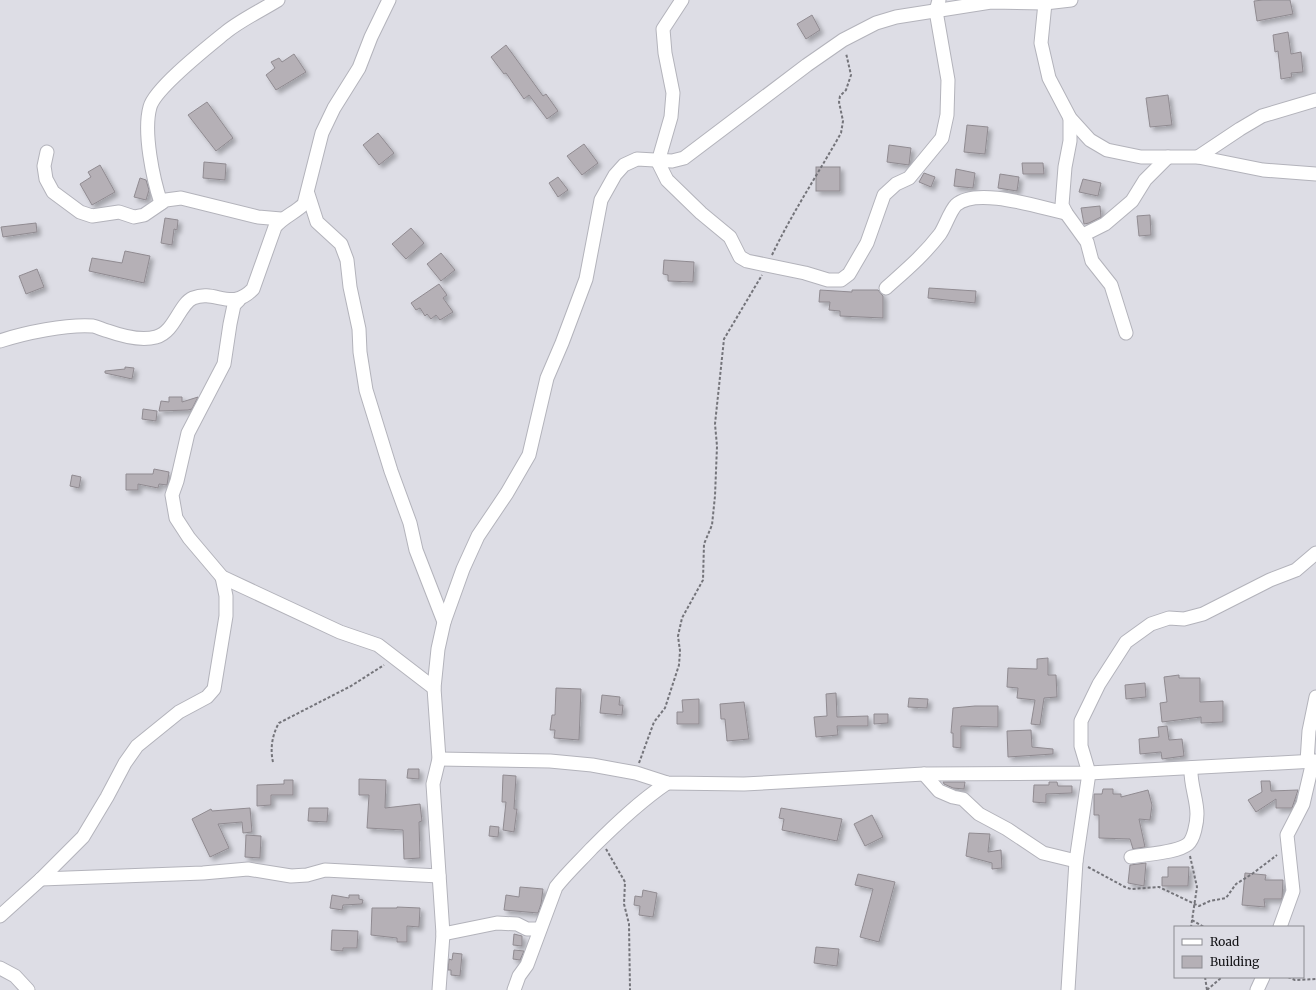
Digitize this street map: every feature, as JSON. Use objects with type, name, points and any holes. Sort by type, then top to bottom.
[{"type":"street","points":[[161,203],[151,162],[148,131],[150,107],[159,90],[226,32],[278,0]]},
{"type":"street","points":[[389,0],[371,37],[359,68],[334,108],[322,133],[308,194],[304,204],[298,210],[281,219],[275,227],[253,289],[234,305],[224,364],[188,433],[177,481],[172,495],[176,518],[189,538],[222,577],[340,632],[378,645],[434,688]]},
{"type":"street","points":[[682,0],[663,29],[665,53],[673,92],[671,117],[658,162],[667,180],[701,213],[730,236],[740,257],[747,261],[805,273],[828,280],[841,280],[849,274],[867,243],[884,196],[896,184],[908,178],[942,138],[947,115],[948,80],[937,5]]},
{"type":"street","points":[[439,990],[442,934],[433,784],[439,759],[434,688],[438,649],[444,622],[463,569],[478,536],[507,494],[529,455],[547,378],[586,279],[601,200],[615,174],[624,165],[637,159],[658,162],[684,158],[843,40],[876,22],[937,5],[991,2],[1045,3],[1071,0]]},
{"type":"street","points":[[1045,3],[1042,43],[1049,78],[1070,118],[1090,140],[1107,150],[1140,157],[1198,157],[1263,170],[1316,174]]},
{"type":"street","points":[[1198,157],[1262,116],[1316,100]]},
{"type":"street","points":[[1070,118],[1070,141],[1065,167],[1062,205],[1066,213],[1083,235],[1090,251],[1092,261],[1111,285],[1126,333]]},
{"type":"street","points":[[47,152],[44,166],[46,179],[53,192],[80,212],[92,216],[119,212],[134,217],[144,215],[166,200],[181,198],[258,217],[281,219]]},
{"type":"street","points":[[1083,235],[1105,224],[1132,201],[1146,180],[1168,157]]},
{"type":"street","points":[[308,194],[317,222],[341,244],[347,260],[350,287],[359,329],[360,352],[366,390],[393,478],[410,523],[416,550],[444,622]]},
{"type":"street","points":[[886,288],[924,255],[945,228],[956,205],[972,197],[1006,200],[1066,213]]},
{"type":"street","points":[[0,341],[33,332],[94,326],[137,338],[156,337],[166,331],[193,298],[203,296],[239,300]]},
{"type":"street","points":[[1068,990],[1076,860],[1089,773],[1081,746],[1081,721],[1099,684],[1126,642],[1152,624],[1169,618],[1184,619],[1204,614],[1270,580],[1296,570],[1316,553]]},
{"type":"street","points":[[0,916],[41,879],[83,837],[107,797],[124,763],[138,746],[178,712],[207,697],[214,689],[226,616],[226,596],[222,577]]},
{"type":"street","points":[[1280,926],[1293,891],[1287,835],[1303,804],[1314,761],[1309,731],[1316,697]]},
{"type":"street","points":[[439,759],[550,761],[592,765],[636,773],[667,783],[744,784],[924,774],[1089,773],[1314,761]]},
{"type":"street","points":[[1130,857],[1167,851],[1189,843],[1193,838],[1197,815],[1190,780],[1191,768]]},
{"type":"street","points":[[924,774],[939,791],[953,798],[964,799],[978,814],[1007,829],[1043,853],[1076,860]]},
{"type":"street","points":[[514,990],[519,976],[527,965],[540,929],[551,905],[556,887],[564,876],[642,800],[667,783]]},
{"type":"street","points":[[41,879],[203,873],[248,869],[291,876],[307,875],[325,870],[439,876]]},
{"type":"street","points":[[442,934],[497,923],[517,924],[527,929],[540,929]]},
{"type":"street","points":[[0,968],[15,976],[28,990]]},
{"type":"street","points":[[1257,990],[1263,978]]},
{"type":"path","points":[[636,773],[654,722],[665,708],[679,665],[680,651],[678,636],[682,618],[703,580],[704,544],[712,525],[715,496],[717,446],[715,424],[724,339],[768,265],[786,224],[804,198],[841,133],[843,121],[839,102],[840,96],[846,90],[850,75],[843,40]]},
{"type":"path","points":[[273,762],[271,754],[274,732],[279,724],[351,686],[395,658]]},
{"type":"path","points":[[601,839],[625,882],[624,904],[629,924],[630,990]]},
{"type":"path","points":[[1189,843],[1191,864],[1197,887],[1191,926]]},
{"type":"path","points":[[1076,860],[1125,887],[1131,889],[1159,887],[1185,898],[1194,905],[1198,906],[1210,901],[1226,898],[1236,884],[1252,874],[1287,846]]},
{"type":"path","points":[[1192,920],[1202,926]]},
{"type":"path","points":[[1206,978],[1207,990]]},
{"type":"path","points":[[1207,990],[1221,978]]},
{"type":"path","points":[[1290,978],[1295,980],[1316,979]]},
{"type":"building","points":[[1290,0],[1293,14],[1257,21],[1254,1]]},
{"type":"building","points":[[812,15],[820,30],[806,39],[797,24]]},
{"type":"building","points":[[1288,32],[1291,54],[1301,52],[1303,72],[1291,73],[1292,77],[1281,79],[1278,51],[1275,52],[1273,35]]},
{"type":"building","points":[[506,45],[543,96],[546,94],[558,111],[547,119],[529,95],[524,99],[506,73],[504,74],[491,57]]},
{"type":"building","points":[[294,54],[306,72],[276,90],[266,75],[275,68],[271,62],[279,58],[282,62]]},
{"type":"building","points":[[1168,95],[1172,125],[1150,127],[1146,98]]},
{"type":"building","points":[[207,102],[233,138],[216,151],[188,115]]},
{"type":"building","points":[[967,125],[988,127],[985,154],[964,152]]},
{"type":"building","points":[[378,133],[394,153],[379,165],[363,145]]},
{"type":"building","points":[[584,144],[598,163],[582,175],[567,156]]},
{"type":"building","points":[[889,145],[911,148],[909,165],[887,162]]},
{"type":"building","points":[[204,162],[226,164],[225,180],[203,178]]},
{"type":"building","points":[[1022,163],[1043,163],[1044,174],[1023,174]]},
{"type":"building","points":[[100,165],[115,192],[92,205],[80,184],[91,177],[88,172]]},
{"type":"building","points":[[816,167],[840,167],[840,191],[816,191]]},
{"type":"building","points":[[956,169],[975,173],[973,188],[954,186]]},
{"type":"building","points":[[924,173],[935,177],[931,187],[919,182]]},
{"type":"building","points":[[1000,174],[1019,177],[1017,191],[998,188]]},
{"type":"building","points":[[558,177],[568,190],[558,197],[549,183]]},
{"type":"building","points":[[140,178],[146,180],[149,190],[146,200],[134,197]]},
{"type":"building","points":[[1083,179],[1101,183],[1098,196],[1079,192]]},
{"type":"building","points":[[1100,206],[1101,217],[1084,224],[1081,208]]},
{"type":"building","points":[[1150,215],[1151,235],[1139,236],[1137,216]]},
{"type":"building","points":[[165,218],[178,220],[177,230],[174,229],[172,245],[161,243]]},
{"type":"building","points":[[36,223],[37,232],[3,237],[1,227]]},
{"type":"building","points":[[411,228],[424,243],[406,259],[392,244]]},
{"type":"building","points":[[125,251],[150,256],[144,283],[89,271],[92,258],[122,263]]},
{"type":"building","points":[[441,253],[455,270],[441,281],[427,264]]},
{"type":"building","points":[[664,260],[694,262],[693,282],[668,281],[668,275],[663,274]]},
{"type":"building","points":[[37,269],[44,287],[26,294],[19,276]]},
{"type":"building","points":[[439,284],[447,295],[443,298],[453,312],[440,320],[436,315],[431,319],[427,314],[425,316],[420,308],[416,310],[411,303]]},
{"type":"building","points":[[929,288],[976,291],[975,303],[928,298]]},
{"type":"building","points":[[820,290],[852,292],[852,290],[878,290],[883,296],[883,318],[840,316],[840,311],[829,310],[830,302],[819,302]]},
{"type":"building","points":[[125,367],[134,368],[132,379],[105,373],[105,371],[125,369]]},
{"type":"building","points":[[169,397],[182,397],[182,402],[198,397],[192,409],[159,411],[161,401],[169,402]]},
{"type":"building","points":[[143,409],[157,411],[156,421],[142,419]]},
{"type":"building","points":[[154,469],[169,472],[167,485],[159,484],[158,488],[138,484],[138,490],[126,490],[126,474],[153,474]]},
{"type":"building","points":[[72,475],[81,477],[79,488],[70,486]]},
{"type":"building","points":[[1048,658],[1048,675],[1056,675],[1057,697],[1044,698],[1040,725],[1031,724],[1035,700],[1017,698],[1018,688],[1007,687],[1008,668],[1037,669],[1037,659]]},
{"type":"building","points":[[1179,675],[1179,678],[1200,678],[1200,702],[1223,701],[1223,722],[1201,723],[1201,717],[1162,722],[1160,703],[1167,702],[1164,677]]},
{"type":"building","points":[[1145,683],[1146,697],[1126,699],[1125,685]]},
{"type":"building","points":[[556,688],[581,689],[579,740],[554,738],[555,730],[550,730],[552,715],[555,715]]},
{"type":"building","points":[[836,693],[837,717],[868,716],[868,726],[837,726],[838,735],[816,737],[814,717],[827,716],[826,694]]},
{"type":"building","points":[[602,695],[620,697],[619,705],[623,705],[622,715],[600,713]]},
{"type":"building","points":[[909,698],[928,699],[927,708],[908,707]]},
{"type":"building","points":[[699,699],[699,724],[677,724],[677,712],[683,712],[682,700]]},
{"type":"building","points":[[744,702],[749,739],[727,741],[725,719],[721,719],[720,704]]},
{"type":"building","points":[[998,706],[998,727],[961,726],[961,748],[953,747],[953,733],[951,733],[953,708]]},
{"type":"building","points":[[874,714],[888,714],[888,723],[874,724]]},
{"type":"building","points":[[1167,726],[1169,740],[1182,739],[1184,756],[1162,759],[1161,752],[1140,754],[1139,739],[1159,737],[1158,727]]},
{"type":"building","points":[[1031,730],[1032,747],[1053,749],[1053,754],[1008,757],[1007,731]]},
{"type":"building","points":[[408,769],[419,769],[419,779],[407,778]]},
{"type":"building","points":[[503,775],[516,776],[514,809],[517,809],[514,832],[503,830],[506,802],[502,802]]},
{"type":"building","points":[[359,779],[386,780],[385,808],[420,804],[422,821],[419,822],[420,858],[404,859],[403,830],[367,828],[369,795],[359,795]]},
{"type":"building","points":[[284,780],[293,780],[293,795],[271,795],[271,805],[257,806],[257,785],[284,784]]},
{"type":"building","points":[[1261,781],[1270,781],[1271,791],[1298,790],[1292,808],[1276,808],[1276,799],[1256,812],[1248,800],[1262,792]]},
{"type":"building","points":[[943,782],[965,782],[964,789],[953,788],[944,784]]},
{"type":"building","points":[[1049,782],[1057,782],[1058,786],[1072,786],[1072,793],[1046,794],[1046,803],[1033,802],[1034,785],[1049,785]]},
{"type":"building","points":[[1103,789],[1113,789],[1113,794],[1121,794],[1121,797],[1148,790],[1152,805],[1150,820],[1139,819],[1145,847],[1133,849],[1130,839],[1099,838],[1099,815],[1094,815],[1094,794],[1102,794]]},
{"type":"building","points":[[250,808],[252,832],[243,833],[242,822],[218,824],[229,848],[210,857],[192,819],[211,809],[212,811]]},
{"type":"building","points":[[309,808],[328,808],[327,822],[308,821]]},
{"type":"building","points":[[781,808],[842,819],[837,841],[782,830],[784,819],[779,818]]},
{"type":"building","points":[[872,815],[883,837],[865,846],[854,824]]},
{"type":"building","points":[[490,826],[499,827],[498,837],[489,836]]},
{"type":"building","points":[[969,833],[990,834],[988,852],[1001,850],[1002,868],[992,869],[992,863],[966,856]]},
{"type":"building","points":[[246,835],[261,836],[260,858],[245,857]]},
{"type":"building","points":[[1146,863],[1144,886],[1128,883],[1130,865]]},
{"type":"building","points":[[1168,867],[1189,867],[1188,886],[1162,886],[1162,877],[1168,877]]},
{"type":"building","points":[[1245,873],[1266,875],[1265,880],[1283,880],[1282,899],[1264,899],[1265,907],[1242,905]]},
{"type":"building","points":[[858,874],[895,882],[879,942],[860,937],[873,889],[855,885]]},
{"type":"building","points":[[520,887],[543,889],[538,913],[504,910],[506,895],[519,897]]},
{"type":"building","points":[[643,890],[657,893],[653,917],[639,915],[640,906],[634,905],[635,896],[642,897]]},
{"type":"building","points":[[332,895],[349,898],[349,895],[359,895],[359,899],[363,900],[362,904],[343,905],[342,910],[330,908]]},
{"type":"building","points":[[372,908],[420,908],[419,927],[407,926],[407,942],[397,942],[397,938],[371,935]]},
{"type":"building","points":[[332,930],[358,931],[357,948],[343,948],[343,951],[331,950]]},
{"type":"building","points":[[514,934],[522,936],[522,946],[513,945]]},
{"type":"building","points":[[816,947],[839,949],[837,966],[814,963]]},
{"type":"building","points":[[514,950],[524,951],[520,960],[513,959]]},
{"type":"building","points":[[453,953],[462,954],[460,976],[451,975],[451,970],[448,970],[449,959],[452,960]]}]
